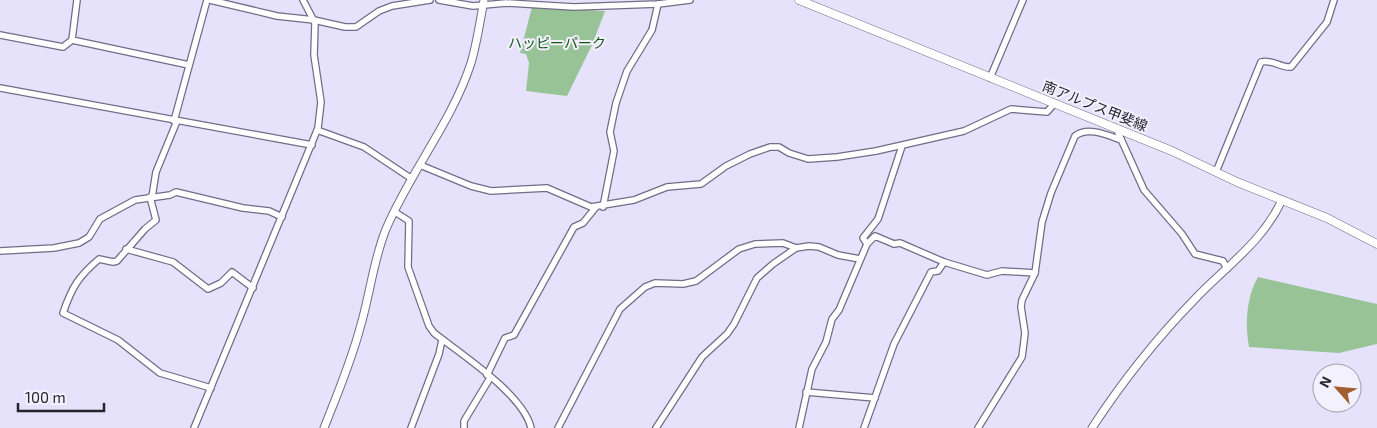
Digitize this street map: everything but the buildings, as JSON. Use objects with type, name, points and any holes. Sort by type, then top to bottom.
[{"type":"main road","name":"南アルプス甲斐線","points":[[799,0],[1116,128],[1327,218],[1377,244]]},
{"type":"street","points":[[0,35],[63,48],[72,40],[77,0]]},
{"type":"street","points":[[211,388],[160,373],[118,340],[63,313],[72,288],[82,273],[99,259],[117,261],[145,229],[156,220],[151,197],[156,172],[176,121],[189,65],[209,0],[277,16],[314,20],[345,27],[356,27],[379,11],[392,6],[406,2],[430,0]]},
{"type":"street","points":[[194,428],[317,130],[321,102],[314,56],[314,20],[303,0]]},
{"type":"street","points":[[439,0],[473,6],[484,3],[506,3],[574,7],[658,4],[690,0]]},
{"type":"street","points":[[990,78],[1023,0]]},
{"type":"street","points":[[1216,172],[1261,62],[1267,60],[1286,68],[1291,67],[1327,22],[1334,0]]},
{"type":"street","points":[[324,428],[360,328],[381,244],[395,212],[452,107],[471,63],[484,3]]},
{"type":"street","points":[[603,207],[614,151],[610,127],[616,103],[627,70],[652,30],[658,4]]},
{"type":"street","points":[[72,40],[189,65]]},
{"type":"street","points":[[0,88],[312,145]]},
{"type":"street","points":[[420,165],[471,186],[491,191],[547,188],[596,207],[603,207],[634,200],[668,188],[701,184],[726,166],[750,154],[770,148],[779,147],[789,154],[814,159],[852,155],[902,146],[964,131],[1011,109],[1047,112],[1054,104]]},
{"type":"street","points":[[1095,131],[1097,120]]},
{"type":"street","points":[[1116,128],[1144,190],[1182,234],[1195,254],[1223,261],[1227,269]]},
{"type":"street","points":[[317,130],[364,147],[412,180]]},
{"type":"street","points":[[978,428],[1022,357],[1025,342],[1022,300],[1035,273],[1042,222],[1051,193],[1075,136],[1095,131],[1121,140]]},
{"type":"street","points":[[867,244],[863,238],[878,220],[902,146]]},
{"type":"street","points":[[0,251],[54,248],[79,243],[89,237],[100,220],[135,200],[170,196],[176,192],[243,208],[268,211],[282,217]]},
{"type":"street","points":[[1092,428],[1166,329],[1261,235],[1282,200]]},
{"type":"street","points":[[464,428],[464,421],[489,376],[505,338],[514,335],[574,228],[589,218],[596,207]]},
{"type":"street","points":[[395,212],[409,221],[408,267],[429,326],[442,340],[489,376],[518,403],[531,428]]},
{"type":"street","points":[[799,428],[812,369],[826,342],[832,319],[839,310],[867,244],[876,236],[894,244],[900,243],[944,262],[987,275],[1002,271],[1035,273]]},
{"type":"street","points":[[558,428],[615,317],[620,309],[645,287],[655,283],[684,284],[696,281],[739,249],[756,244],[782,243],[796,248],[819,247],[838,255],[860,259]]},
{"type":"street","points":[[656,428],[702,357],[727,334],[734,324],[757,278],[796,248]]},
{"type":"street","points":[[126,249],[173,262],[208,289],[221,283],[232,272],[253,288]]},
{"type":"street","points":[[864,428],[902,328],[932,272],[938,272],[944,262]]},
{"type":"street","points":[[411,428],[439,354],[442,340]]},
{"type":"street","points":[[806,392],[875,398]]},
{"type":"green space","name":"ハッピーパーク","points":[[532,7],[605,11],[592,45],[567,96],[526,91],[529,63],[526,54],[520,53]]},
{"type":"green space","points":[[1258,277],[1377,304],[1377,344],[1339,353],[1249,347],[1247,311]]}]
